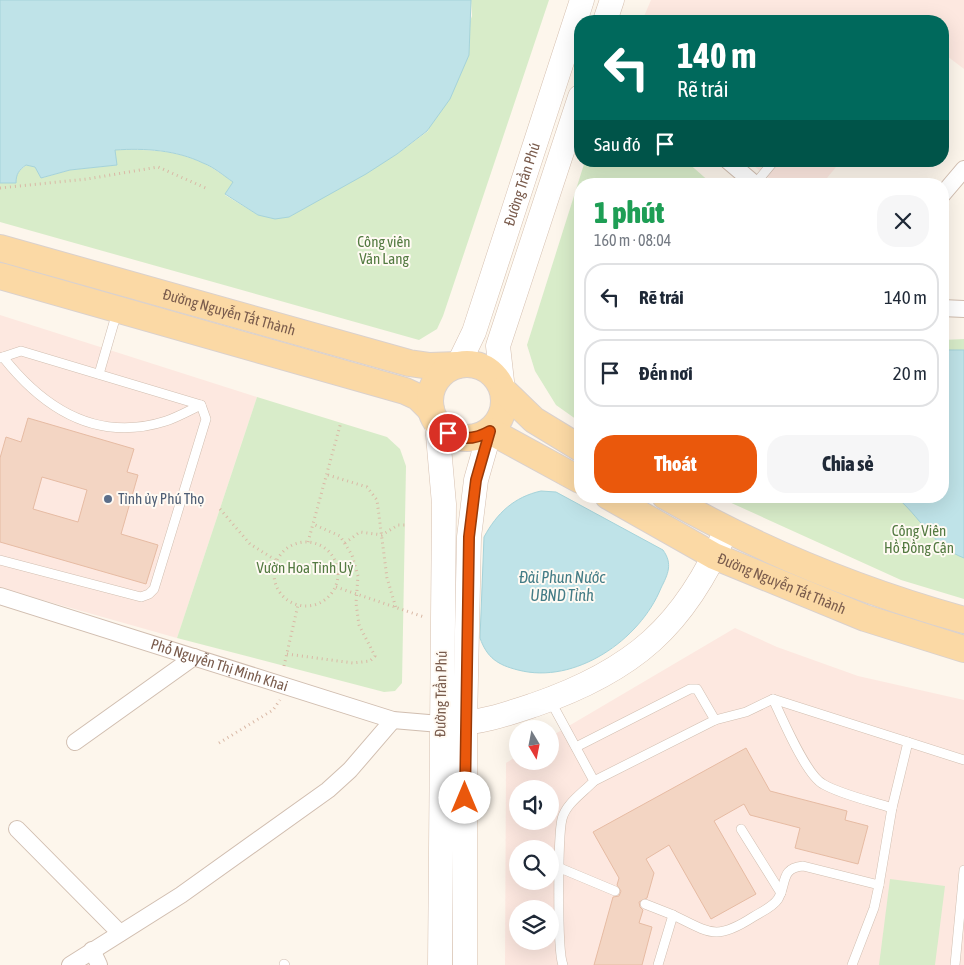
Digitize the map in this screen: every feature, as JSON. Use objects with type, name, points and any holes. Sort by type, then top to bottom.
[{"type":"main road","name":"Đường Trần Phú","points":[[579,15],[582,0]]},
{"type":"main road","points":[[607,15],[612,0]]},
{"type":"main road","name":"Đường Trần Phú","points":[[458,365],[474,332],[574,36]]},
{"type":"main road","name":"Đường Trần Phú","points":[[503,390],[498,346],[574,114]]},
{"type":"main road","name":"Đường Nguyễn Tất Thành","points":[[0,248],[121,296],[405,391],[418,398],[434,417]]},
{"type":"main road","name":"Đường Nguyễn Tất Thành","points":[[0,276],[121,296],[409,363],[430,366],[458,365]]},
{"type":"main road","points":[[503,390],[503,413],[490,431],[476,438],[462,438],[448,433],[434,417],[430,396],[435,382],[445,371],[458,365],[475,365],[494,375],[503,390],[528,415],[574,444]]},
{"type":"main road","name":"Đường Trần Phú","points":[[434,417],[444,504],[440,724],[440,965]]},
{"type":"main road","name":"Đường Trần Phú","points":[[465,965],[465,724],[471,516],[476,480],[490,431]]},
{"type":"main road","points":[[490,431],[574,477]]},
{"type":"main road","name":"Đường Nguyễn Tất Thành","points":[[620,503],[714,556],[865,618],[964,649]]},
{"type":"main road","name":"Đường Nguyễn Tất Thành","points":[[678,503],[726,530],[874,592],[964,620]]},
{"type":"main road","points":[[440,724],[465,724],[549,700],[585,685],[607,673],[655,638],[676,617],[692,596],[726,530]]},
{"type":"street","points":[[735,167],[748,178]]},
{"type":"street","points":[[949,187],[964,169]]},
{"type":"street","points":[[949,308],[964,309]]},
{"type":"street","name":"Phố Nguyễn Thị Minh Khai","points":[[0,596],[393,720],[440,724]]},
{"type":"street","points":[[74,742],[194,657]]},
{"type":"street","points":[[70,965],[181,895],[328,790],[350,770],[393,720]]},
{"type":"street","points":[[17,829],[120,933]]},
{"type":"street","points":[[92,950],[99,965]]},
{"type":"lane","points":[[760,178],[769,167]]},
{"type":"lane","points":[[99,374],[121,296]]},
{"type":"lane","points":[[21,351],[201,405],[166,421],[133,428],[106,427],[71,417],[44,400],[21,380],[1,358],[21,351]]},
{"type":"lane","points":[[0,560],[141,597],[149,594],[154,589],[206,418],[201,405]]},
{"type":"lane","points":[[576,747],[690,689],[697,690],[715,720]]},
{"type":"lane","points":[[773,699],[795,744],[810,770],[822,784],[892,808]]},
{"type":"lane","points":[[562,965],[560,868],[562,819],[567,808],[594,781],[715,720],[746,712],[773,699],[964,760]]},
{"type":"lane","points":[[549,700],[594,781]]},
{"type":"lane","points":[[852,965],[874,908],[892,808],[908,742]]},
{"type":"lane","points":[[741,829],[781,893]]},
{"type":"lane","points":[[645,904],[708,932],[720,933],[736,928],[777,900],[788,872],[792,867],[803,866],[879,885]]},
{"type":"lane","points":[[560,868],[615,891]]},
{"type":"lane","points":[[955,965],[964,870]]},
{"type":"lane","points":[[658,965],[673,915]]},
{"type":"path","points":[[0,188],[87,179],[158,167],[208,190]]},
{"type":"path","points":[[308,542],[315,525],[341,422]]},
{"type":"path","points":[[328,475],[367,487],[377,500],[387,578],[396,608]]},
{"type":"path","points":[[220,509],[250,544],[277,561]]},
{"type":"path","points":[[287,654],[353,663],[370,661],[376,656],[359,625],[356,603],[358,576],[352,555],[340,536],[315,525]]},
{"type":"path","points":[[345,543],[360,532],[382,535],[398,525],[405,525]]},
{"type":"path","points":[[308,542],[323,547],[333,557],[338,572],[336,586],[322,602],[308,606],[298,605],[288,600],[277,588],[274,577],[277,561],[283,552],[292,546],[308,542]]},
{"type":"path","points":[[336,586],[442,623]]},
{"type":"path","points":[[284,666],[298,605]]},
{"type":"path","points":[[219,743],[273,710],[287,686]]},
{"type":"shaded area","points":[[651,0],[964,0],[964,69],[949,58],[949,15],[645,15]]},
{"type":"shaded area","points":[[755,167],[836,167],[827,178],[769,178]]},
{"type":"shaded area","points":[[0,315],[257,397],[177,638],[0,588]]},
{"type":"shaded area","points":[[735,628],[777,647],[858,676],[964,700],[964,965],[505,965],[506,763],[509,761],[509,770],[559,770],[559,732]]},
{"type":"green space","name":"Công viên Văn Lang","points":[[471,0],[549,0],[443,316],[437,329],[419,340],[0,222],[0,183],[16,183],[18,172],[27,165],[35,167],[42,178],[70,170],[116,165],[115,150],[160,151],[193,159],[211,167],[233,182],[225,195],[258,215],[289,217],[397,154],[428,131],[472,16]]},
{"type":"green space","points":[[583,167],[693,167],[705,178],[580,178]]},
{"type":"green space","points":[[574,196],[574,418],[556,405],[535,371],[527,345]]},
{"type":"green space","name":"Công Viên Hồ Đồng Cận","points":[[964,339],[964,599],[901,580],[731,503],[949,503],[949,340]]},
{"type":"green space","name":"Vườn Hoa Tỉnh Uỷ","points":[[257,397],[387,437],[400,449],[406,466],[402,683],[395,691],[384,692],[177,638]]},
{"type":"green space","points":[[890,879],[945,886],[935,965],[879,965]]},
{"type":"water","points":[[0,0],[471,0],[469,55],[450,99],[427,131],[397,154],[366,174],[289,217],[275,219],[258,215],[225,194],[233,182],[211,167],[182,155],[160,151],[138,149],[115,150],[117,165],[70,170],[41,178],[35,167],[26,165],[18,172],[16,183],[0,183]]},
{"type":"water","points":[[949,350],[964,350],[964,558],[943,546],[903,503],[949,503]]},
{"type":"water","name":"Đài Phun Nước UBND Tỉnh","points":[[541,491],[556,492],[663,550],[669,564],[666,578],[651,607],[638,625],[622,641],[603,654],[583,664],[561,671],[540,673],[505,666],[490,656],[480,638],[484,537],[489,528],[507,507],[531,494]]},
{"type":"building","name":"Tỉnh ủy Phú Thọ","points":[[28,418],[134,449],[127,472],[138,475],[121,534],[158,545],[146,584],[0,542],[0,458],[6,437],[21,442]],"holes":[[[42,477],[87,490],[78,522],[33,509]]]},
{"type":"building","points":[[746,748],[770,791],[847,811],[845,820],[868,826],[858,864],[795,848],[800,828],[750,815],[744,804],[714,821],[756,894],[711,919],[669,845],[646,859],[654,873],[647,898],[639,902],[643,910],[639,923],[652,927],[642,965],[594,965],[613,897],[619,896],[621,891],[617,885],[619,878],[593,832]]},
{"type":"place","name":"Tỉnh ủy Phú Thọ","points":[[108,499]]},
{"type":"route","points":[[448,433],[462,438],[476,438],[490,431],[476,480],[469,537],[465,798]]}]
